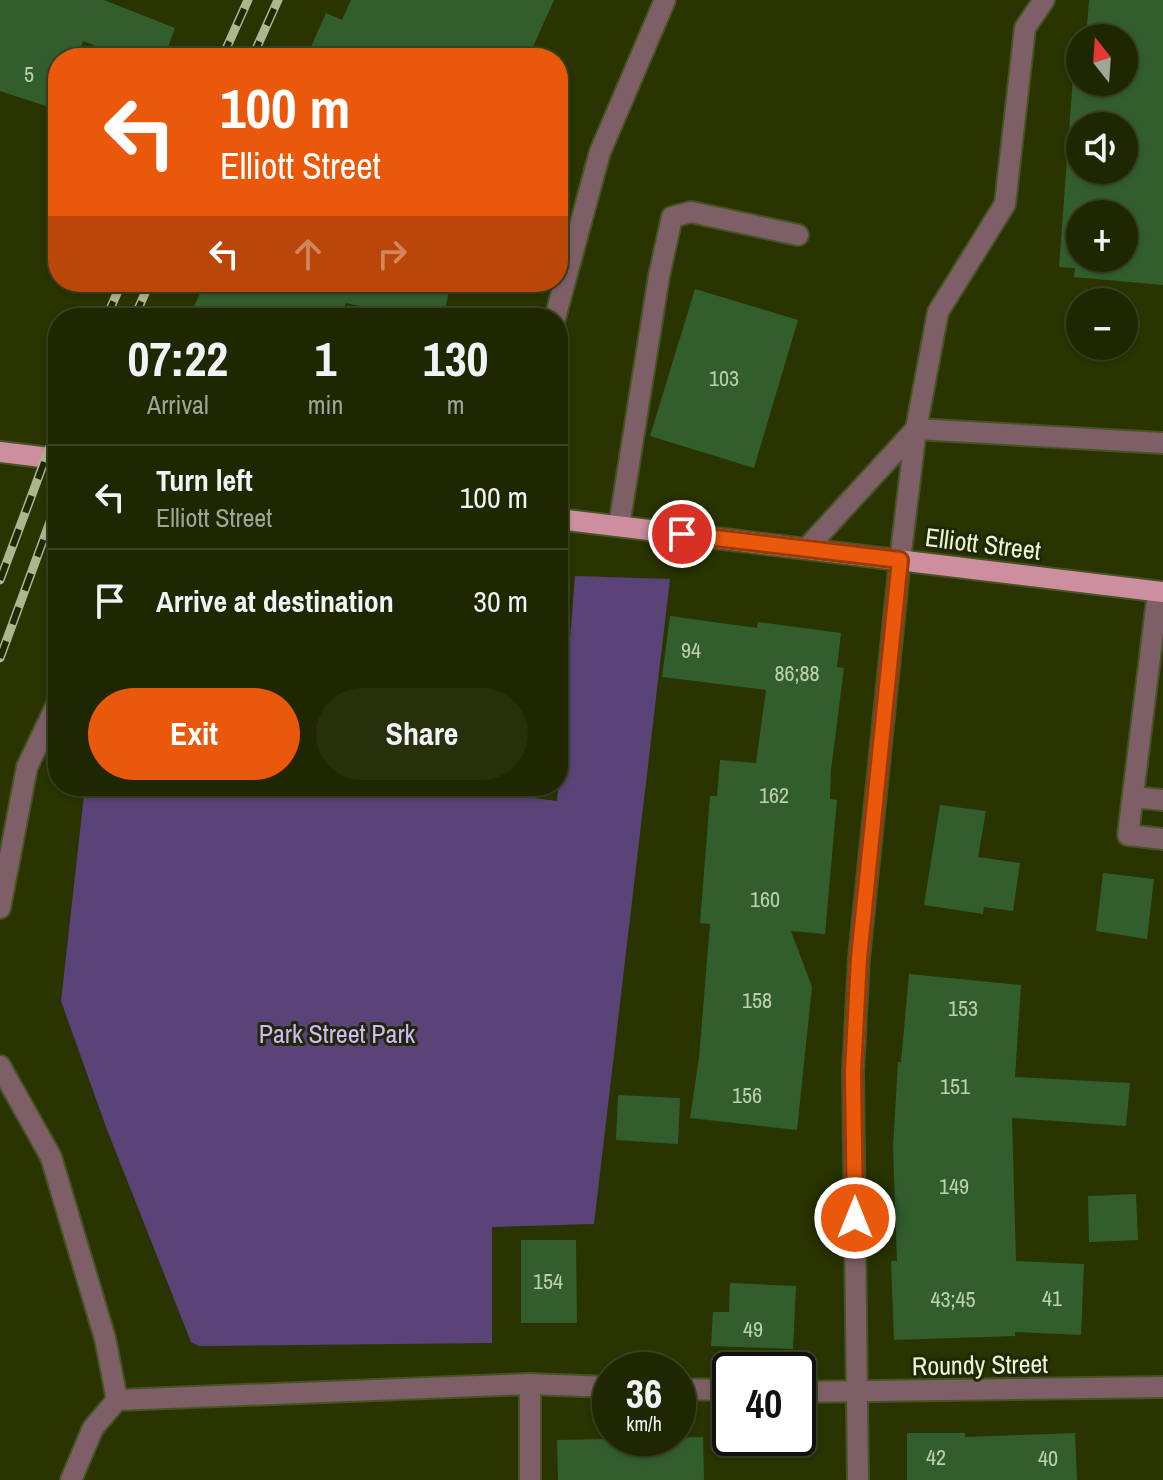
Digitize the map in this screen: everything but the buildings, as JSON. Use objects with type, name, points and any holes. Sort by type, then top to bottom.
[{"type":"main road","points":[[0,452],[48,458]]},
{"type":"main road","name":"Elliott Street","points":[[568,520],[1160,592]]},
{"type":"street","points":[[568,270],[600,152],[665,0]]},
{"type":"street","points":[[858,1480],[853,1072],[858,973],[916,429],[938,312],[1005,204],[1025,28],[1044,0]]},
{"type":"street","points":[[619,526],[659,276],[672,217],[691,212],[798,235]]},
{"type":"street","points":[[916,429],[1163,443]]},
{"type":"street","points":[[807,548],[916,429]]},
{"type":"street","points":[[1160,592],[1128,835],[1163,839]]},
{"type":"street","points":[[0,908],[27,767],[48,723]]},
{"type":"street","points":[[1133,797],[1163,800]]},
{"type":"street","points":[[0,1066],[51,1157],[105,1338],[117,1400]]},
{"type":"street","points":[[530,1384],[530,1480]]},
{"type":"street","points":[[71,1480],[93,1428],[117,1400],[530,1384],[592,1386]]},
{"type":"street","name":"Roundy Street","points":[[816,1393],[1163,1387]]},
{"type":"green space","name":"Park Street Park","points":[[575,576],[670,579],[594,1224],[492,1227],[492,1343],[199,1346],[191,1342],[106,1127],[61,1001],[84,796],[518,796],[557,801],[557,796],[568,796],[568,664]]},
{"type":"railway","points":[[226,48],[248,0]]},
{"type":"railway","points":[[256,48],[278,0]]},
{"type":"railway","points":[[110,308],[118,292]]},
{"type":"railway","points":[[138,308],[146,292]]},
{"type":"railway","points":[[0,580],[48,452]]},
{"type":"railway","points":[[0,658],[48,527]]},
{"type":"route","points":[[682,534],[900,560],[859,958],[853,1072],[855,1218]]}]
